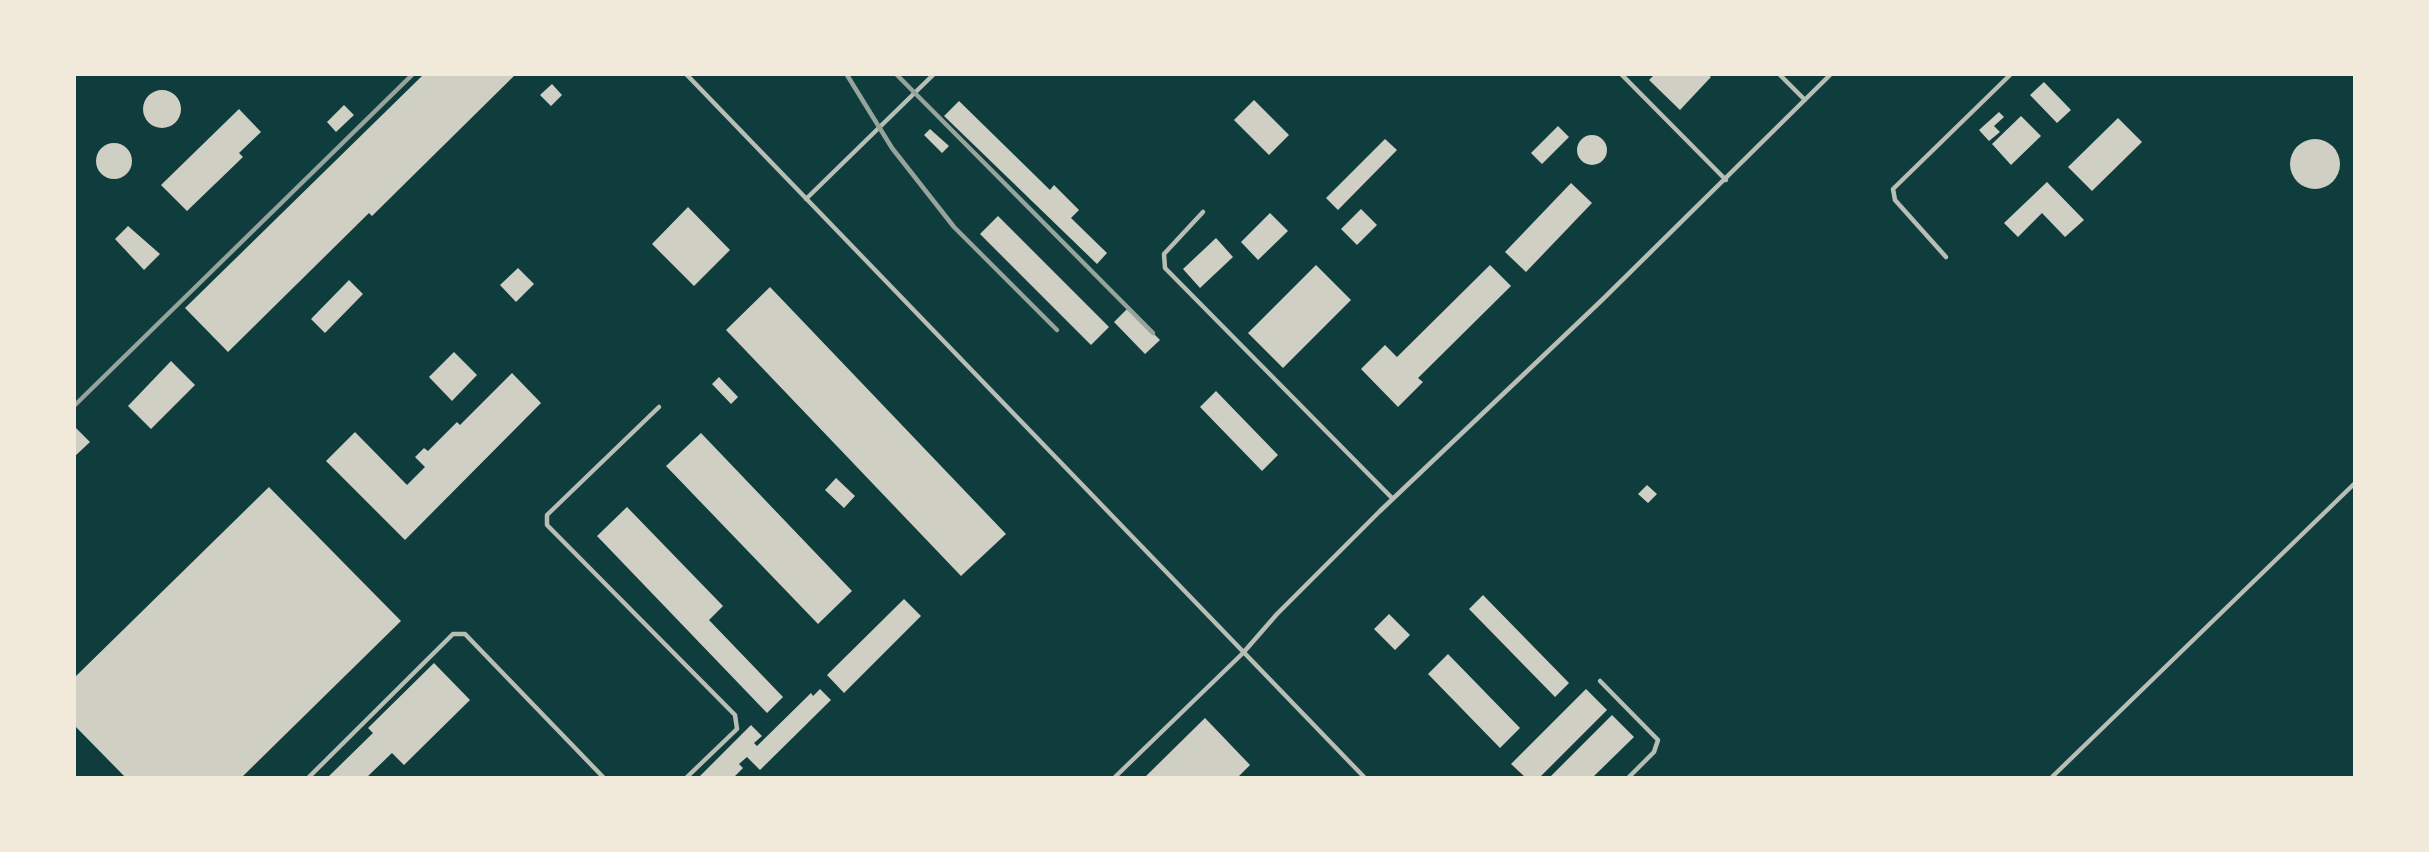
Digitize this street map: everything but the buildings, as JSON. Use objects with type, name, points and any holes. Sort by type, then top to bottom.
[{"type":"lane","points":[[687,75],[1364,777]]},
{"type":"lane","points":[[806,199],[933,75]]},
{"type":"lane","points":[[1622,75],[1726,180]]},
{"type":"lane","points":[[1780,75],[1805,100]]},
{"type":"lane","points":[[1115,777],[1243,653],[1277,614],[1393,499],[1726,180],[1830,75]]},
{"type":"lane","points":[[1946,257],[1895,200],[1893,189],[2010,75]]},
{"type":"lane","points":[[1203,212],[1164,254],[1165,268],[1393,499]]},
{"type":"lane","points":[[659,407],[547,515],[547,525],[735,715],[737,729],[687,777]]},
{"type":"lane","points":[[2052,777],[2354,484]]},
{"type":"lane","points":[[309,777],[453,634],[465,634],[603,777]]},
{"type":"lane","points":[[1600,681],[1658,740],[1654,753],[1629,777]]},
{"type":"railway","points":[[75,405],[412,75]]},
{"type":"railway","points":[[847,75],[892,148],[954,227],[1057,330]]},
{"type":"railway","points":[[897,75],[1153,333]]}]
